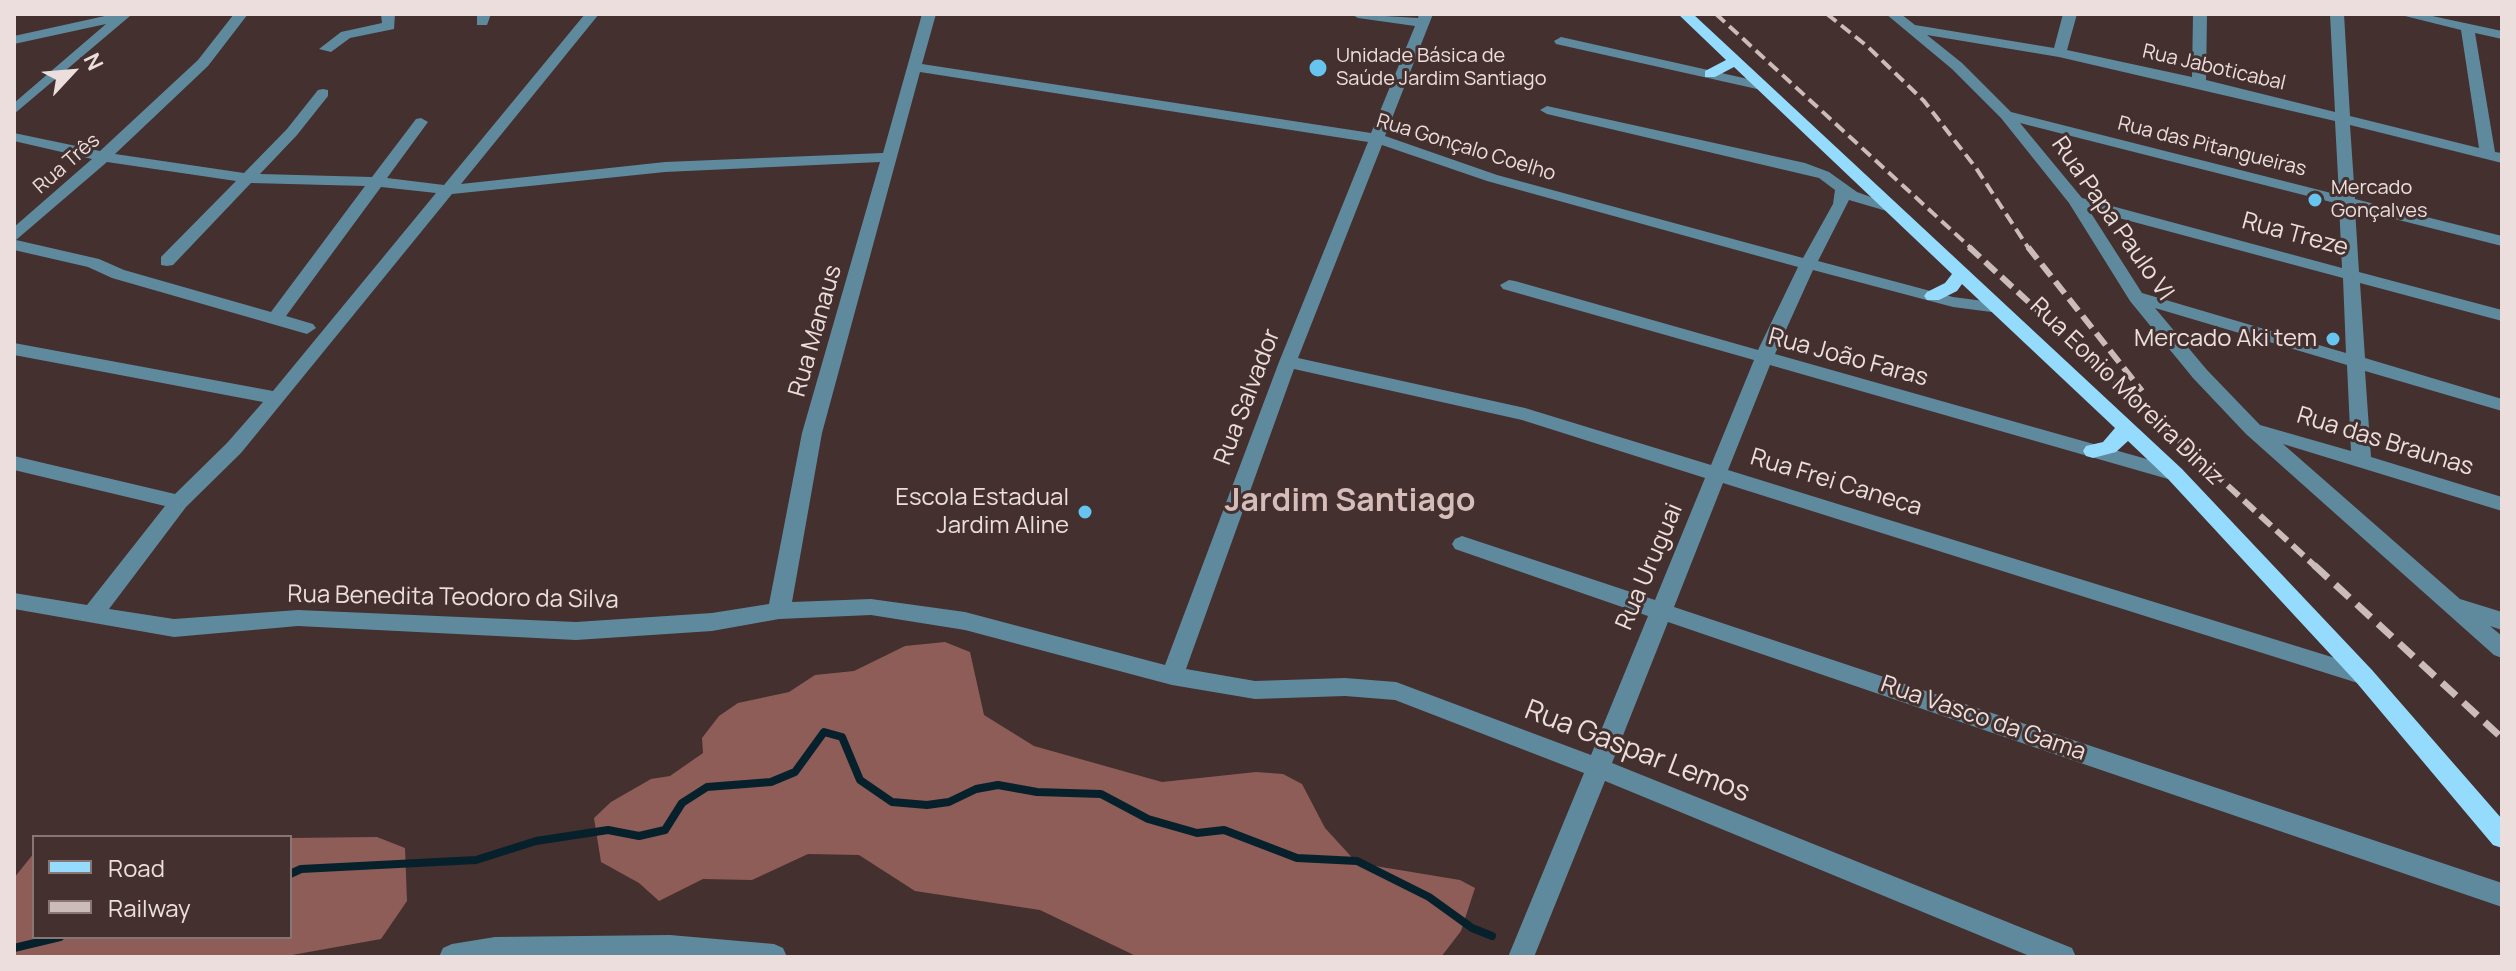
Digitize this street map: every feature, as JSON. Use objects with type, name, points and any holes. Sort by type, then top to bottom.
[{"type":"main road","name":"Rua Eonio Moreira Diniz","points":[[1685,14],[1757,85],[1828,166],[1890,207],[2175,474],[2364,676],[2502,837]]},
{"type":"main road","points":[[1710,74],[1734,62]]},
{"type":"main road","points":[[1933,296],[1951,287],[1961,273]]},
{"type":"main road","points":[[2093,451],[2109,447],[2119,439],[2125,427]]},
{"type":"street","name":"Rua Três","points":[[14,236],[106,157],[203,63],[241,14]]},
{"type":"street","points":[[326,49],[346,35],[389,26],[388,14]]},
{"type":"street","points":[[91,616],[179,502],[234,448],[277,398],[592,14]]},
{"type":"street","name":"Rua Manaus","points":[[779,611],[812,433],[929,14]]},
{"type":"street","points":[[1358,14],[1424,18]]},
{"type":"street","name":"Rua Papa Paulo VI","points":[[1893,14],[1918,30],[2006,115],[2076,201],[2136,297],[2200,374],[2253,429],[2502,649]]},
{"type":"street","points":[[1918,30],[1928,14]]},
{"type":"street","points":[[2059,53],[2070,14]]},
{"type":"street","points":[[2199,83],[2200,14]]},
{"type":"street","points":[[2337,14],[2340,118],[2361,462]]},
{"type":"street","points":[[2404,14],[2502,35]]},
{"type":"street","points":[[2490,14],[2502,28]]},
{"type":"street","points":[[14,40],[126,15]]},
{"type":"street","points":[[14,110],[126,15]]},
{"type":"street","name":"Rua Salvador","points":[[1172,676],[1288,362],[1424,18]]},
{"type":"street","points":[[2467,28],[2495,157]]},
{"type":"street","name":"Rua Jaboticabal","points":[[1918,30],[2059,53],[2199,83],[2495,157]]},
{"type":"street","points":[[1561,41],[1757,85]]},
{"type":"street","name":"Rua Gonçalo Coelho","points":[[913,67],[1378,139],[1492,178],[1808,264],[1933,296],[1999,308]]},
{"type":"street","points":[[167,261],[292,132],[323,93]]},
{"type":"street","points":[[1547,110],[1805,168],[1828,166],[1846,197],[1890,207]]},
{"type":"street","name":"Rua das Pitangueiras","points":[[2006,115],[2502,241]]},
{"type":"street","points":[[275,319],[421,122]]},
{"type":"street","points":[[14,137],[106,157],[246,178],[377,182],[450,190],[665,167],[891,157]]},
{"type":"street","name":"Rua Uruguai","points":[[1521,957],[1659,609],[1719,474],[1763,360],[1808,264],[1846,197]]},
{"type":"street","name":"Rua Treze","points":[[2076,201],[2502,316]]},
{"type":"street","points":[[14,245],[93,263],[118,274],[307,328]]},
{"type":"street","name":"Rua João Faras","points":[[1509,285],[1763,360],[2175,474]]},
{"type":"street","points":[[2136,297],[2502,405]]},
{"type":"street","points":[[14,349],[277,398]]},
{"type":"street","name":"Rua Frei Caneca","points":[[1288,362],[1525,414],[2364,676]]},
{"type":"street","name":"Rua das Braunas","points":[[2253,429],[2502,504]]},
{"type":"street","points":[[14,463],[179,502]]},
{"type":"street","name":"Rua Vasco da Gama","points":[[1462,544],[2502,895]]},
{"type":"street","name":"Rua Benedita Teodoro da Silva","points":[[14,601],[174,628],[298,618],[576,631],[712,622],[779,611],[871,607],[965,621],[1172,676]]},
{"type":"street","points":[[2450,603],[2502,621]]},
{"type":"street","name":"Rua Gaspar Lemos","points":[[1172,676],[1255,690],[1345,687],[1396,691],[1598,768],[2063,957]]},
{"type":"street","points":[[452,957],[495,950],[774,957]]},
{"type":"shaded area","points":[[945,642],[970,652],[984,715],[1034,746],[1162,782],[1256,772],[1283,774],[1302,784],[1325,828],[1357,863],[1460,880],[1475,888],[1461,931],[1441,957],[1138,957],[1040,910],[915,891],[859,855],[808,854],[752,880],[703,879],[659,901],[639,883],[601,862],[594,818],[611,802],[651,779],[670,776],[703,753],[702,738],[719,716],[738,703],[789,692],[815,675],[854,671],[905,646]]},
{"type":"shaded area","points":[[377,837],[405,848],[407,901],[381,939],[281,957],[14,957],[14,878],[32,856],[32,939],[292,939],[292,838]]},
{"type":"waterway","points":[[292,873],[301,869],[476,860],[536,841],[608,830],[639,836],[665,830],[682,803],[707,787],[771,782],[795,772],[824,732],[842,737],[860,780],[892,802],[927,805],[949,802],[976,789],[998,785],[1037,792],[1101,794],[1148,819],[1197,833],[1224,830],[1297,858],[1357,861],[1429,897],[1472,928],[1492,936]]},
{"type":"waterway","points":[[14,948],[52,939]]},
{"type":"railway","points":[[1716,14],[1972,249]]},
{"type":"railway","points":[[1827,14],[1867,46],[1924,101],[1976,168],[2029,249]]},
{"type":"railway","points":[[1969,247],[2316,567]]},
{"type":"railway","points":[[2028,247],[2142,391]]},
{"type":"railway","points":[[2314,565],[2502,738]]},
{"type":"place","name":"Unidade Básica de Saúde Jardim Santiago","points":[[1318,68]]},
{"type":"place","name":"Mercado Gonçalves","points":[[2315,200]]},
{"type":"place","name":"Mercado Aki tem","points":[[2333,339]]},
{"type":"place","name":"Escola Estadual Jardim Aline","points":[[1085,512]]},
{"type":"district","name":"Jardim Santiago","points":[[1350,502]]}]
